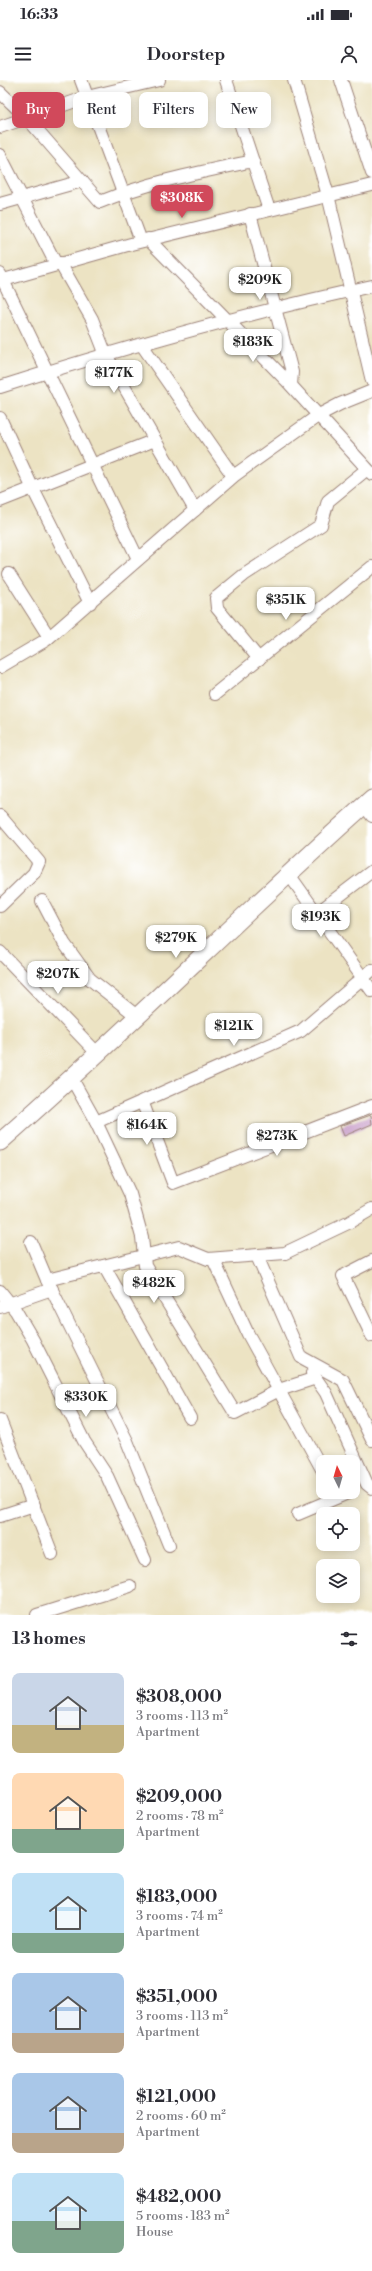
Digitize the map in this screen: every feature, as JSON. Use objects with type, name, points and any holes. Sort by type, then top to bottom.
[{"type":"street","points":[[81,80],[85,92]]},
{"type":"street","points":[[108,92],[159,80]]},
{"type":"street","points":[[226,80],[269,210]]},
{"type":"street","points":[[294,80],[328,195],[372,381]]},
{"type":"street","points":[[340,80],[372,173]]},
{"type":"street","points":[[0,92],[12,104]]},
{"type":"street","points":[[0,127],[12,123]]},
{"type":"street","points":[[36,128],[100,202],[123,192],[184,175],[253,161]]},
{"type":"street","points":[[99,128],[123,192],[145,240],[229,321],[291,385],[370,471],[328,502],[320,525],[244,575],[216,598],[217,608],[259,659]]},
{"type":"street","points":[[0,155],[58,264],[92,319],[106,355],[195,510]]},
{"type":"street","points":[[0,204],[82,181]]},
{"type":"street","points":[[138,559],[1,278],[145,240],[372,185]]},
{"type":"street","points":[[250,214],[274,309],[292,372],[291,385]]},
{"type":"street","points":[[0,387],[142,344],[274,309],[372,286]]},
{"type":"street","points":[[142,344],[233,476]]},
{"type":"street","points":[[0,667],[49,637],[90,603],[233,476],[319,415],[340,404],[372,391]]},
{"type":"street","points":[[0,418],[33,489],[90,603]]},
{"type":"street","points":[[0,501],[155,440]]},
{"type":"street","points":[[215,694],[372,567]]},
{"type":"street","points":[[9,574],[49,637]]},
{"type":"street","points":[[0,1142],[72,1079],[288,873],[369,806]]},
{"type":"street","points":[[0,816],[39,862],[34,873],[0,906]]},
{"type":"street","points":[[317,913],[372,871]]},
{"type":"street","points":[[288,873],[317,913],[368,974],[372,991]]},
{"type":"street","points":[[42,901],[64,943],[90,979],[138,1017]]},
{"type":"street","points":[[0,952],[98,1054]]},
{"type":"street","points":[[96,1122],[301,1031],[368,974]]},
{"type":"street","points":[[72,1079],[96,1122],[130,1194],[142,1237],[145,1266],[235,1413],[279,1390],[316,1378]]},
{"type":"street","points":[[142,1101],[173,1183],[372,1106]]},
{"type":"street","points":[[5,1305],[50,1285],[104,1266],[179,1247],[208,1259],[286,1253],[348,1223],[372,1209]]},
{"type":"street","points":[[31,1242],[50,1285],[127,1441],[169,1545]]},
{"type":"street","points":[[257,1256],[301,1357],[326,1393],[370,1486],[360,1489]]},
{"type":"street","points":[[213,1259],[248,1334],[316,1458]]},
{"type":"street","points":[[372,1261],[343,1276],[372,1336]]},
{"type":"street","points":[[104,1266],[190,1418]]},
{"type":"street","points":[[0,1291],[5,1305],[16,1311],[33,1340],[84,1441],[107,1476],[145,1560]]},
{"type":"street","points":[[301,1357],[343,1380],[372,1440]]},
{"type":"street","points":[[0,1420],[52,1554]]},
{"type":"street","points":[[298,1514],[328,1499]]},
{"type":"street","points":[[0,1516],[34,1505]]},
{"type":"street","points":[[37,1615],[130,1586]]},
{"type":"building","points":[[371,1115],[372,1124],[344,1136],[340,1126]]}]
